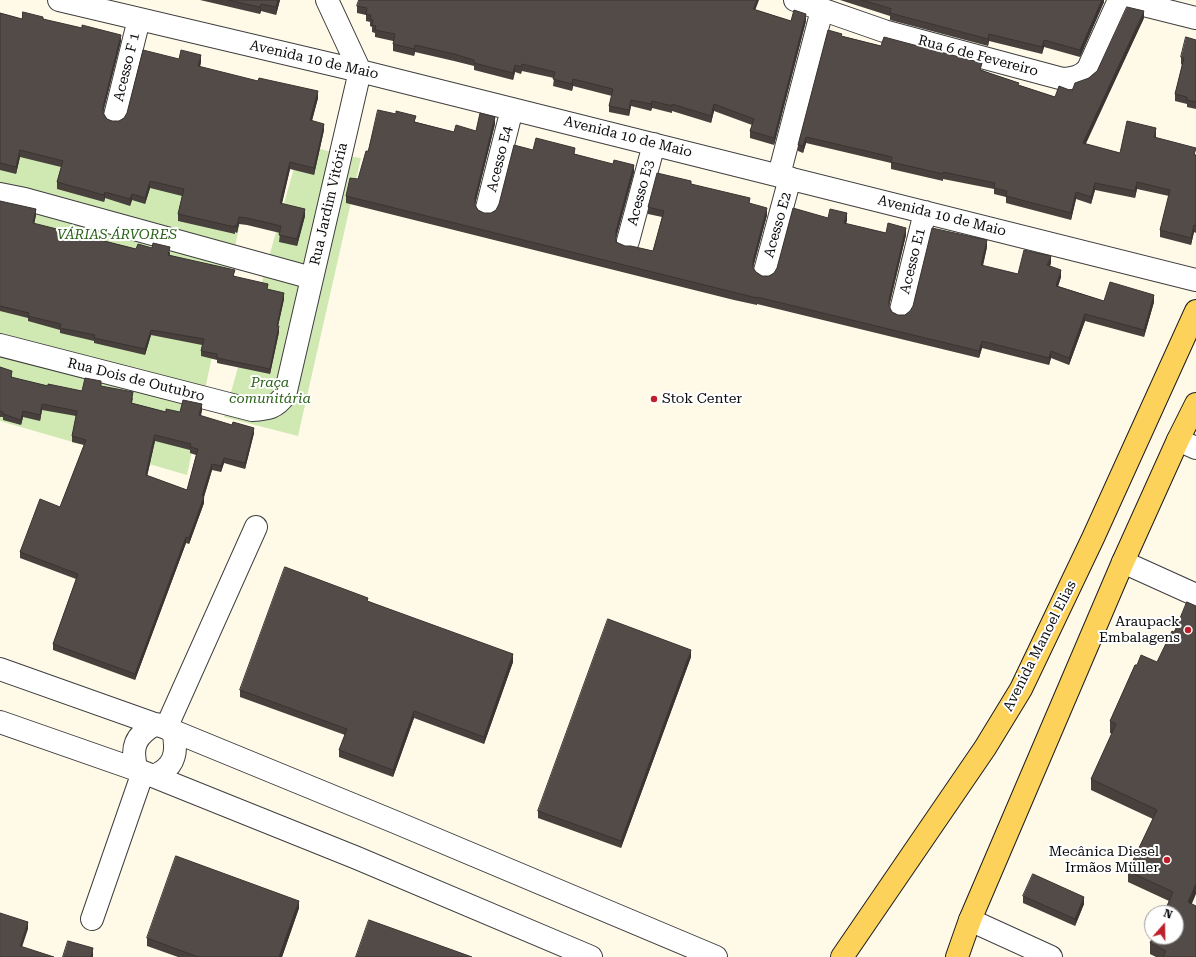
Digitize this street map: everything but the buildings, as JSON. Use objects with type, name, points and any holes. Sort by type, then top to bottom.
[{"type":"main road","name":"Avenida Manoel Elias","points":[[842,957],[985,748],[1020,689],[1093,538],[1196,311]]},
{"type":"main road","points":[[956,957],[970,920],[1123,562],[1187,444],[1196,404]]},
{"type":"street","name":"Avenida 10 de Maio","points":[[59,0],[360,71],[1196,280]]},
{"type":"street","points":[[327,0],[360,71]]},
{"type":"street","name":"Rua 6 de Fevereiro","points":[[808,4],[884,31],[1063,79],[1083,75],[1088,69],[1093,61],[1119,0]]},
{"type":"street","points":[[1124,0],[1196,18]]},
{"type":"street","name":"Acesso E2","points":[[765,271],[785,177],[808,4]]},
{"type":"street","name":"Acesso F 1","points":[[115,116],[139,19]]},
{"type":"street","name":"Rua Jardim Vitória","points":[[272,407],[280,403],[285,395],[360,71]]},
{"type":"street","name":"Acesso E4","points":[[487,208],[512,109]]},
{"type":"street","name":"Acesso E3","points":[[628,241],[654,144]]},
{"type":"street","points":[[0,194],[25,199],[312,278]]},
{"type":"street","name":"Acesso E1","points":[[901,310],[925,212]]},
{"type":"street","name":"Rua Dois de Outubro","points":[[0,345],[252,410],[264,410],[272,407]]},
{"type":"street","points":[[165,728],[256,527]]},
{"type":"street","points":[[1123,562],[1196,595]]},
{"type":"street","points":[[0,669],[165,728],[395,822],[716,957]]},
{"type":"street","points":[[0,722],[144,773],[357,858],[591,957]]},
{"type":"street","points":[[144,773],[134,761],[133,752],[136,742],[148,728],[165,728]]},
{"type":"street","points":[[144,773],[161,773],[168,767],[173,758],[176,750],[165,728]]},
{"type":"street","points":[[92,919],[144,773]]},
{"type":"street","points":[[970,920],[1051,957]]},
{"type":"green space","name":"VÁRIAS ÁRVORES","points":[[0,77],[255,152],[187,475],[0,421]]},
{"type":"green space","name":"Praça comunitária","points":[[301,143],[341,155],[361,158],[298,436],[224,417]]},
{"type":"place","name":"Stok Center","points":[[654,399]]},
{"type":"place","name":"Araupack Embalagens","points":[[1188,630]]},
{"type":"place","name":"Mecânica Diesel Irmãos Müller","points":[[1167,860]]}]
